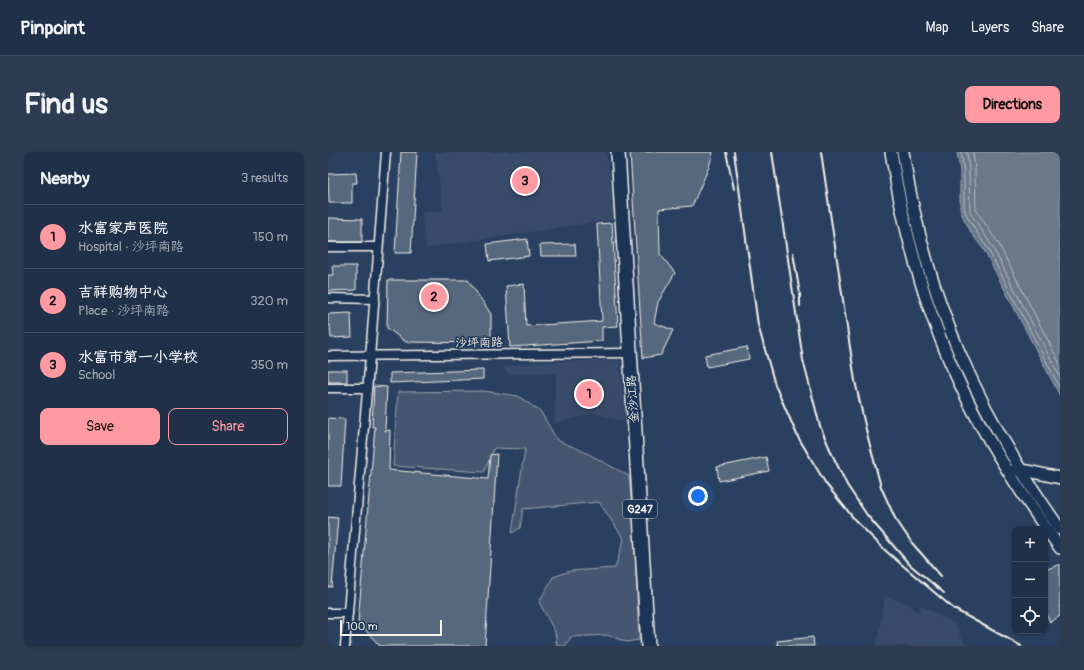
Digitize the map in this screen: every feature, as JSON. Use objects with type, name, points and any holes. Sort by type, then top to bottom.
[{"type":"highway","name":"金沙江路","points":[[618,152],[649,644]]},
{"type":"main road","points":[[891,152],[909,244],[936,329],[968,401],[1006,469],[1060,548]]},
{"type":"main road","points":[[903,152],[920,241],[928,270],[947,325],[978,396],[1001,438],[1024,471],[1060,529]]},
{"type":"main road","points":[[1006,469],[1060,478]]},
{"type":"street","points":[[346,646],[386,152]]},
{"type":"street","points":[[328,247],[378,247]]},
{"type":"street","points":[[328,298],[374,299]]},
{"type":"street","name":"沙坪南路","points":[[328,356],[370,357],[630,353]]},
{"type":"street","points":[[328,388],[368,388]]},
{"type":"street","points":[[328,613],[348,613]]},
{"type":"shaded area","points":[[435,152],[606,152],[616,219],[426,248],[421,213],[443,210]]},
{"type":"shaded area","points":[[620,360],[626,422],[593,413],[554,424],[556,373],[508,374],[502,367],[534,362]]},
{"type":"shaded area","points":[[484,391],[518,396],[541,412],[557,440],[583,451],[629,476],[634,529],[639,640],[627,642],[607,635],[571,637],[565,646],[557,646],[555,632],[539,602],[553,577],[570,571],[615,568],[624,539],[599,502],[523,509],[520,528],[512,533],[525,449],[494,448],[484,472],[393,466],[398,392]]},
{"type":"shaded area","points":[[885,596],[912,605],[913,610],[919,611],[920,605],[954,623],[966,646],[876,646]]},
{"type":"water","points":[[957,152],[1060,152],[1060,396],[984,250],[972,234],[962,215],[960,207],[960,171]]},
{"type":"building","points":[[401,152],[417,152],[411,253],[395,253]]},
{"type":"building","points":[[630,152],[713,152],[709,167],[692,206],[659,209],[660,254],[675,273],[658,302],[654,323],[673,330],[661,355],[643,358]]},
{"type":"building","points":[[356,173],[357,183],[352,183],[352,203],[329,203],[328,174]]},
{"type":"building","points":[[328,218],[362,219],[362,242],[328,242]]},
{"type":"building","points":[[612,223],[618,326],[602,327],[602,341],[510,347],[506,286],[524,284],[526,326],[602,321],[597,224]]},
{"type":"building","points":[[527,239],[529,256],[489,261],[487,244]]},
{"type":"building","points":[[575,244],[576,256],[541,256],[540,245]]},
{"type":"building","points":[[332,266],[356,266],[356,290],[328,291],[328,275],[333,275]]},
{"type":"building","points":[[388,280],[468,280],[491,314],[491,343],[406,342],[387,328]]},
{"type":"building","points":[[351,313],[352,337],[331,338],[330,325],[328,325],[328,314]]},
{"type":"building","points":[[747,347],[749,359],[707,367],[705,355]]},
{"type":"building","points":[[328,370],[347,370],[347,382],[328,382]]},
{"type":"building","points":[[483,370],[483,379],[390,383],[390,373]]},
{"type":"building","points":[[374,386],[387,387],[385,431],[390,430],[389,470],[488,479],[490,455],[497,454],[485,646],[380,646],[358,622],[375,427],[372,427]]},
{"type":"building","points":[[328,418],[345,419],[341,486],[328,486]]},
{"type":"building","points":[[766,457],[769,471],[719,481],[717,467]]},
{"type":"building","points":[[328,517],[338,518],[332,587],[328,587]]},
{"type":"building","points":[[1060,564],[1060,616],[1050,622],[1048,618],[1048,569]]},
{"type":"building","points":[[813,637],[814,646],[778,646],[777,641]]},
{"type":"railway","points":[[726,152],[734,189]]},
{"type":"railway","points":[[734,152],[758,325],[775,385],[798,437],[826,484],[855,520],[887,552],[954,609],[1021,646]]},
{"type":"railway","points":[[772,152],[803,360],[820,426],[847,485],[867,515],[909,564],[944,593]]},
{"type":"railway","points":[[821,152],[855,381],[881,487],[895,518],[912,543],[941,576]]},
{"type":"railway","points":[[793,253],[800,294],[800,306]]},
{"type":"place","name":"水富市第一小学校","points":[[525,181]]},
{"type":"place","name":"吉祥购物中心","points":[[434,297]]},
{"type":"place","name":"水富家声医院","points":[[589,394]]}]
